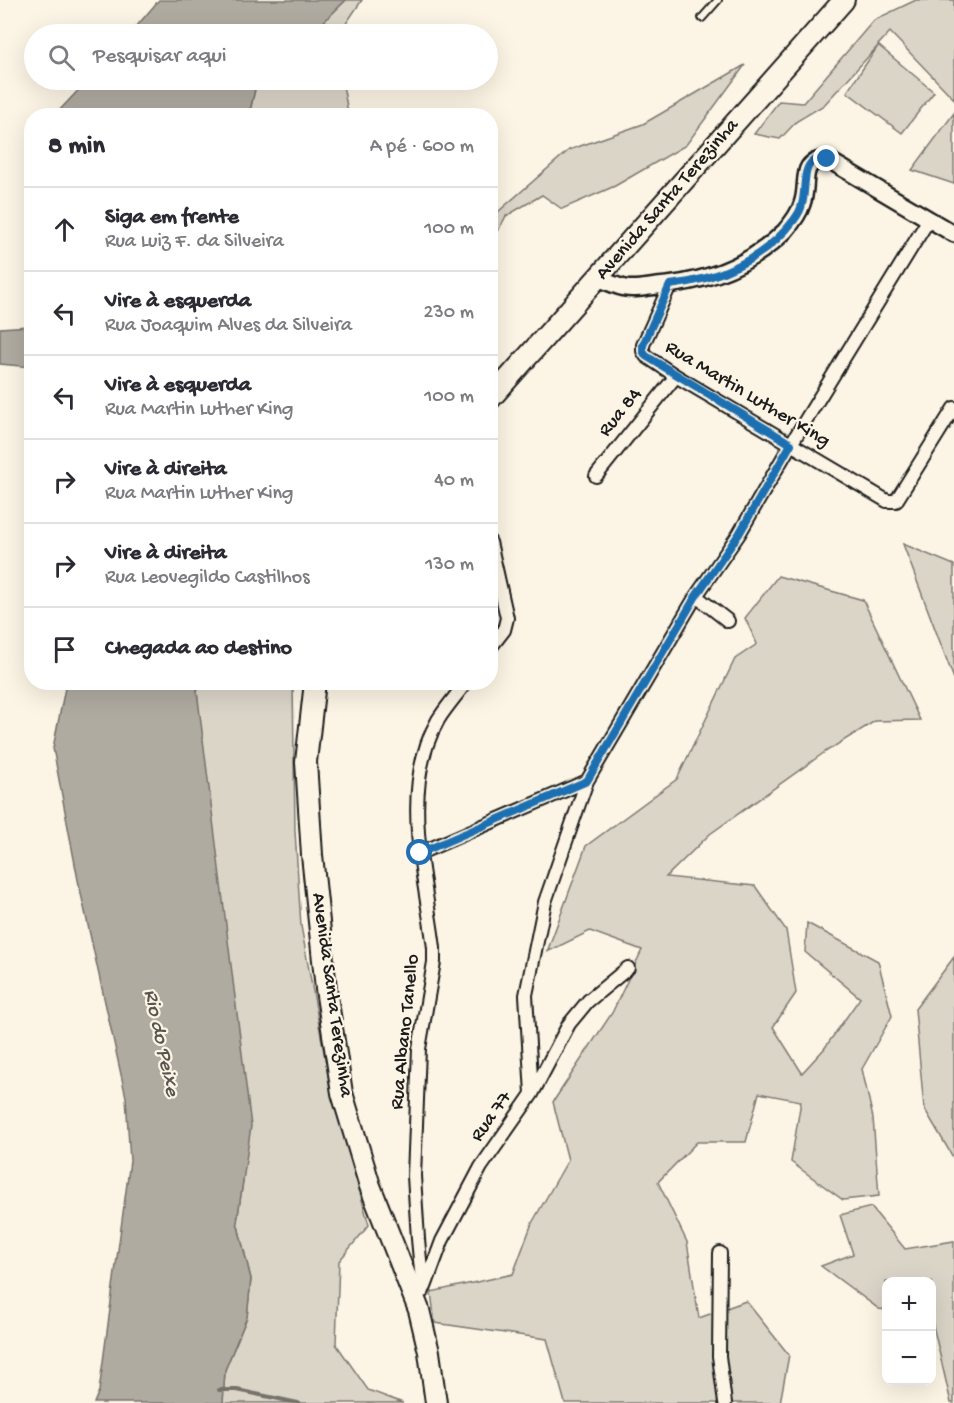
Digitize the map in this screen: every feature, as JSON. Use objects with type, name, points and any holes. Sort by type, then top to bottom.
[{"type":"main road","name":"Avenida Santa Terezinha","points":[[498,390],[844,0]]},
{"type":"main road","name":"Avenida Santa Terezinha","points":[[314,690],[306,762],[313,866],[326,989],[342,1093],[370,1186],[421,1301],[436,1403]]},
{"type":"street","points":[[599,279],[626,289],[688,283],[717,275],[755,255],[773,242],[796,218],[803,204],[808,166],[814,160],[827,159],[954,234]]},
{"type":"street","points":[[532,1094],[526,995],[545,902],[587,781],[696,596],[739,534],[791,444],[929,219]]},
{"type":"street","name":"Rua Martin Luther King","points":[[670,285],[643,345],[646,356],[887,501],[896,501],[954,408]]},
{"type":"street","name":"Rua 84","points":[[596,476],[676,376]]},
{"type":"street","points":[[498,578],[507,618],[504,630],[498,638]]},
{"type":"street","points":[[696,596],[728,621]]},
{"type":"street","name":"Rua Albano Tanello","points":[[421,1301],[414,1176],[419,1050],[434,962],[434,948],[417,825],[417,788],[423,760],[439,719],[460,690]]},
{"type":"street","points":[[420,853],[587,781]]},
{"type":"street","name":"Rua 77","points":[[421,1301],[442,1240],[481,1167],[532,1094],[569,1024],[588,1001],[628,968]]},
{"type":"street","points":[[720,1253],[719,1356],[725,1403]]},
{"type":"lane","points":[[702,18],[718,0]]},
{"type":"shaded area","points":[[346,0],[362,0],[346,24],[321,24]]},
{"type":"shaded area","points":[[916,0],[954,0],[954,99],[890,32],[878,45],[934,92],[902,133],[847,92],[878,46],[824,105],[797,121],[780,139],[754,134],[779,101],[803,103],[874,20]]},
{"type":"shaded area","points":[[745,65],[686,145],[615,186],[562,209],[542,195],[506,216],[498,231],[498,212],[569,150],[643,124]]},
{"type":"shaded area","points":[[255,90],[344,90],[347,108],[251,108]]},
{"type":"shaded area","points":[[954,113],[954,184],[912,170]]},
{"type":"shaded area","points":[[903,544],[954,565],[954,679]]},
{"type":"shaded area","points":[[778,576],[863,600],[920,720],[875,721],[825,752],[710,834],[666,877],[755,886],[786,930],[796,993],[773,1027],[802,1073],[824,1049],[860,998],[805,952],[807,923],[878,961],[892,1016],[862,1069],[873,1118],[879,1196],[843,1200],[791,1162],[801,1101],[759,1093],[746,1142],[697,1142],[658,1182],[687,1242],[699,1318],[746,1301],[789,1355],[780,1403],[565,1403],[547,1339],[435,1323],[431,1292],[513,1274],[532,1223],[568,1160],[553,1102],[612,1013],[642,950],[590,931],[547,952],[586,846],[677,779],[735,659],[757,644],[745,618]]},
{"type":"shaded area","points":[[197,690],[293,690],[295,831],[301,926],[330,1085],[369,1225],[339,1261],[336,1344],[368,1390],[403,1403],[223,1403],[225,1370],[247,1317],[251,1279],[237,1222],[243,1181]]},
{"type":"shaded area","points":[[954,957],[954,1159],[924,1108],[915,1009]]},
{"type":"shaded area","points":[[871,1207],[905,1249],[954,1241],[954,1403],[951,1403],[936,1338],[936,1277],[882,1277],[882,1309],[879,1309],[821,1266],[853,1254],[840,1215]]},
{"type":"water","points":[[159,0],[346,0],[321,24],[139,24]]},
{"type":"water","points":[[79,90],[255,90],[251,108],[62,108]]},
{"type":"water","points":[[24,326],[24,366],[0,364],[0,328]]},
{"type":"water","name":"Rio do Peixe","points":[[65,690],[197,690],[251,1126],[237,1222],[251,1279],[247,1317],[225,1370],[223,1403],[94,1403],[99,1391],[130,1161],[126,1097],[78,880],[53,748]]},
{"type":"waterway","points":[[219,1390],[237,1390],[298,1403]]},
{"type":"route","points":[[420,853],[587,781],[696,596],[739,534],[791,444],[646,356],[643,345],[670,285],[717,275],[755,255],[773,242],[796,218],[803,204],[808,166],[814,160],[827,159]]}]
